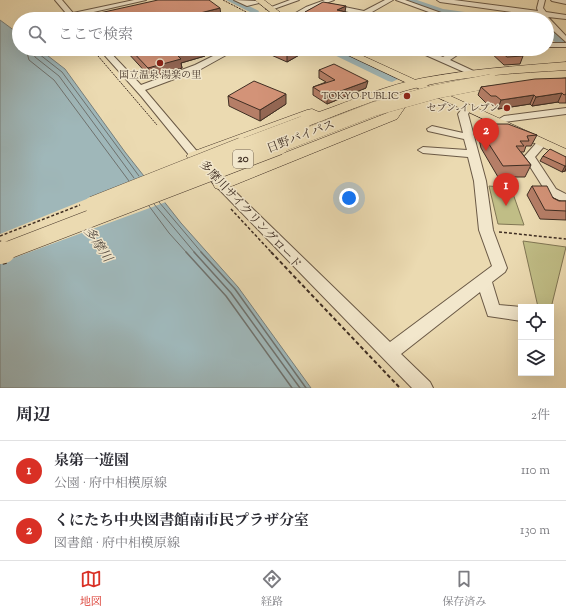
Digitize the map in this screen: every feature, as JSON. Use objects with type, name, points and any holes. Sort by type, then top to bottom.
[{"type":"highway","points":[[53,227],[192,186],[399,106],[445,95],[492,80],[566,66]]},
{"type":"highway","name":"日野バイパス","points":[[0,243],[53,227],[374,109],[428,93],[492,80],[566,70]]},
{"type":"highway","name":"日野バイパス","points":[[492,80],[566,74]]},
{"type":"highway","points":[[53,227],[138,185],[382,94],[419,83],[566,79]]},
{"type":"highway","points":[[194,156],[363,95],[382,94]]},
{"type":"highway","points":[[221,184],[392,116],[399,106]]},
{"type":"highway","name":"日野バイパス","points":[[0,253],[53,227]]},
{"type":"main road","points":[[246,3],[266,11]]},
{"type":"main road","points":[[246,3],[263,12]]},
{"type":"main road","points":[[356,56],[566,147]]},
{"type":"main road","points":[[365,56],[419,83]]},
{"type":"main road","points":[[445,95],[467,108],[566,154]]},
{"type":"street","points":[[58,0],[69,12]]},
{"type":"street","points":[[94,12],[143,0]]},
{"type":"street","points":[[266,11],[296,0]]},
{"type":"street","points":[[308,0],[320,4],[365,12],[390,0]]},
{"type":"street","points":[[302,12],[331,0]]},
{"type":"street","points":[[399,0],[434,12]]},
{"type":"street","points":[[440,0],[510,12]]},
{"type":"street","points":[[542,0],[540,8],[542,12]]},
{"type":"street","points":[[554,0],[566,2]]},
{"type":"street","points":[[120,12],[130,10]]},
{"type":"street","points":[[554,18],[566,17]]},
{"type":"street","points":[[554,27],[566,40]]},
{"type":"street","points":[[554,45],[566,45]]},
{"type":"street","points":[[109,56],[139,89],[194,156],[424,388]]},
{"type":"street","points":[[139,89],[198,67],[219,56]]},
{"type":"street","points":[[434,56],[492,80]]},
{"type":"street","points":[[444,60],[451,56]]},
{"type":"street","points":[[389,353],[500,268],[486,230],[480,181],[463,114],[467,108]]},
{"type":"street","points":[[504,119],[566,111]]},
{"type":"street","points":[[432,128],[468,137]]},
{"type":"street","points":[[542,143],[528,156],[552,192],[566,199]]},
{"type":"street","points":[[423,150],[473,154]]},
{"type":"street","points":[[484,281],[493,311],[518,314]]},
{"type":"path","points":[[223,0],[246,3],[250,12]]},
{"type":"path","points":[[98,56],[162,129]]},
{"type":"path","name":"多摩川サイクリングロード","points":[[226,204],[400,388]]},
{"type":"path","points":[[486,230],[566,239]]},
{"type":"shaded area","points":[[489,186],[511,188],[524,225],[498,224]]},
{"type":"shaded area","points":[[523,241],[566,247],[552,304],[537,304]]},
{"type":"water","name":"多摩川","points":[[0,20],[12,29],[12,56],[48,56],[65,69],[125,152],[181,223],[238,287],[311,388],[0,388]]},
{"type":"pier","points":[[146,175],[166,202],[0,263],[0,234]]},
{"type":"building","points":[[158,0],[209,0],[220,8],[204,12],[104,12]]},
{"type":"building","points":[[323,2],[346,6],[337,10],[346,12],[305,12]]},
{"type":"building","points":[[137,56],[178,56],[181,59],[148,68]]},
{"type":"building","points":[[334,64],[368,81],[327,96],[313,87],[335,80],[319,70]]},
{"type":"building","points":[[566,78],[566,94],[564,95],[562,93],[536,97],[534,95],[501,100],[496,96],[491,96],[481,87],[535,79]]},
{"type":"building","points":[[254,81],[286,94],[260,110],[228,96]]},
{"type":"building","points":[[482,124],[508,124],[537,135],[527,136],[529,141],[520,141],[524,146],[516,146],[531,165],[503,166],[485,138]]},
{"type":"building","points":[[550,149],[566,157],[566,166],[543,156]]},
{"type":"building","points":[[532,186],[547,186],[553,198],[559,201],[566,201],[566,211],[545,210]]},
{"type":"waterway","points":[[230,0],[255,11]]},
{"type":"waterway","points":[[408,0],[448,12]]},
{"type":"waterway","points":[[554,36],[562,43]]},
{"type":"waterway","points":[[342,56],[392,79]]},
{"type":"place","name":"国立温泉 湯楽の里","points":[[160,63]]},
{"type":"place","name":"TOKYO PUBLIC","points":[[407,96]]},
{"type":"place","name":"セブン-イレブン","points":[[507,108]]},
{"type":"place","name":"くにたち中央図書館南市民プラザ分室","points":[[486,151]]},
{"type":"place","name":"泉第一遊園","points":[[506,206]]}]
